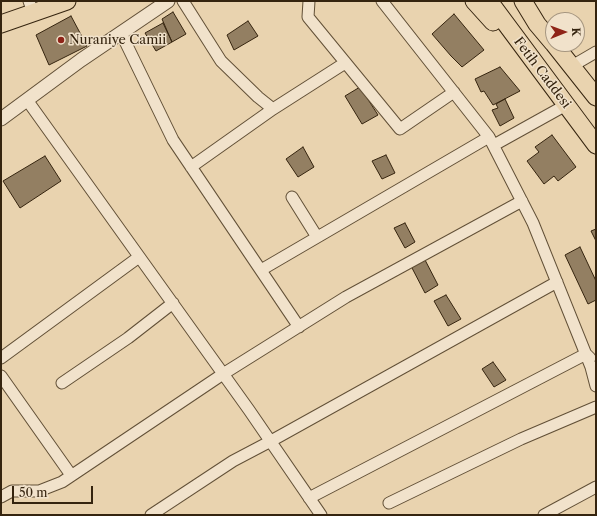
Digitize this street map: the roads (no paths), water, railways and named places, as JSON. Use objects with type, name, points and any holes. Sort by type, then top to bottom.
[{"type":"main road","points":[[1,24],[31,7],[67,1]]},
{"type":"main road","points":[[474,1],[498,28],[522,45]]},
{"type":"main road","name":"Fetih Caddesi","points":[[489,1],[596,145]]},
{"type":"main road","name":"Fetih Caddesi","points":[[523,1],[545,34]]},
{"type":"main road","name":"Fetih Caddesi","points":[[560,52],[596,97]]},
{"type":"street","points":[[1,119],[120,33],[168,1]]},
{"type":"street","points":[[183,1],[221,61],[258,97],[274,109]]},
{"type":"street","points":[[309,1],[308,17],[400,129],[454,92]]},
{"type":"street","points":[[382,1],[492,141],[533,223],[586,354],[596,386]]},
{"type":"street","points":[[120,33],[173,140],[299,326]]},
{"type":"street","points":[[572,66],[596,52]]},
{"type":"street","points":[[191,167],[274,109],[345,63]]},
{"type":"street","points":[[27,100],[271,441],[321,515]]},
{"type":"street","points":[[261,270],[492,141],[566,105]]},
{"type":"street","points":[[292,197],[317,238]]},
{"type":"street","points":[[1,497],[12,491],[39,491],[62,482],[223,374],[346,297],[522,201]]},
{"type":"street","points":[[1,358],[139,257]]},
{"type":"street","points":[[151,515],[233,460],[271,441],[557,282]]},
{"type":"street","points":[[62,382],[128,338],[173,303]]},
{"type":"street","points":[[586,354],[596,362]]},
{"type":"street","points":[[309,498],[586,354]]},
{"type":"street","points":[[1,376],[71,475]]},
{"type":"street","points":[[389,503],[521,439],[596,406]]},
{"type":"street","points":[[544,515],[596,487]]},
{"type":"place","name":"Nuraniye Camii","points":[[61,40]]}]
